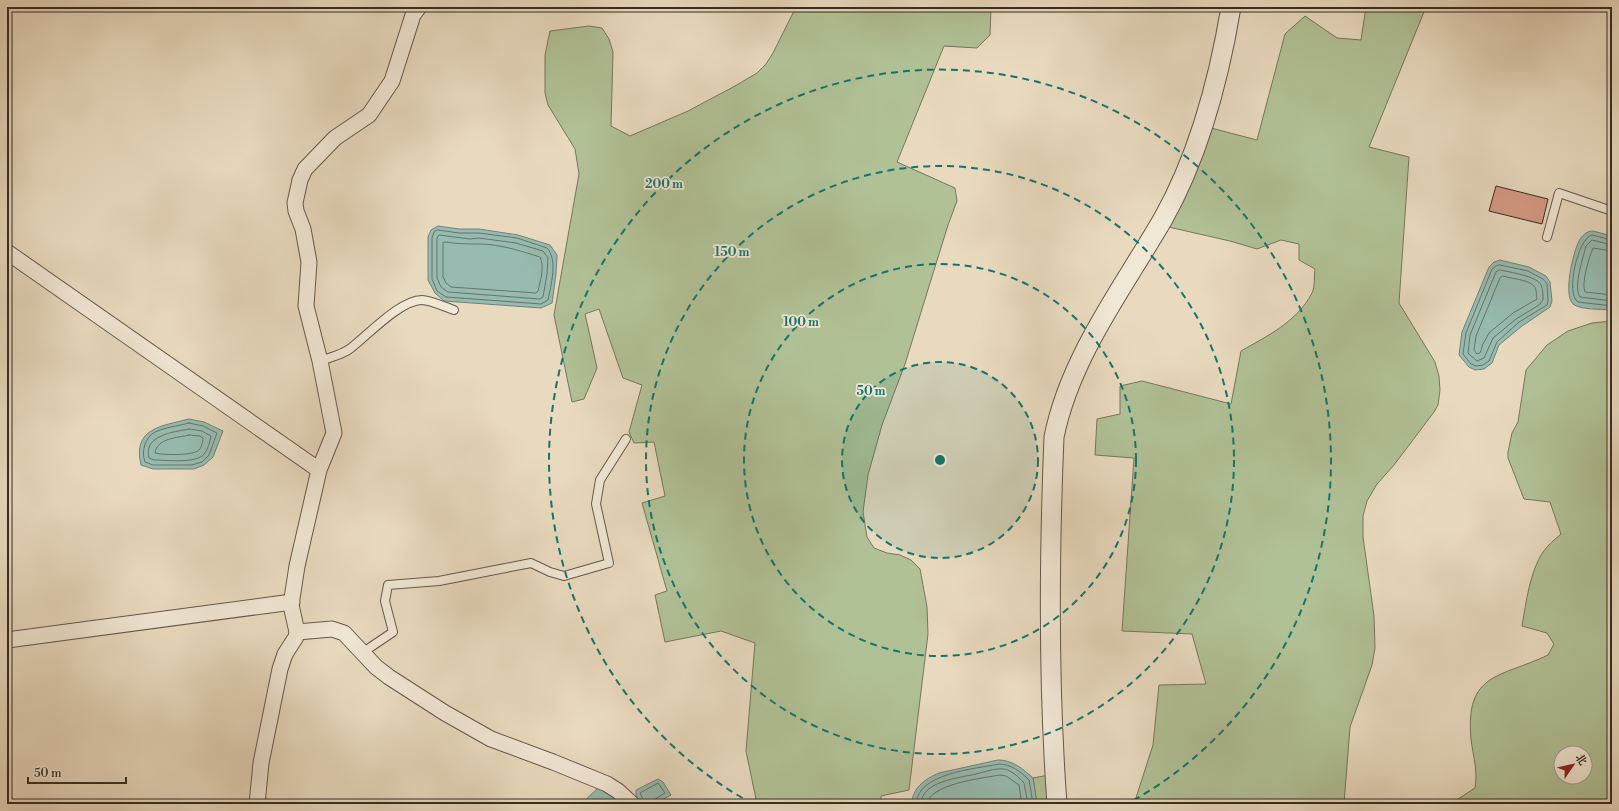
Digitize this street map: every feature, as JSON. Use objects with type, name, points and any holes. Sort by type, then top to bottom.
[{"type":"street","points":[[257,804],[261,763],[280,669],[285,654],[296,637],[297,632],[291,605],[298,566],[319,470],[334,433],[320,361],[306,306],[309,262],[303,229],[295,207],[300,180],[304,169],[326,146],[364,118],[373,109],[392,81],[413,15],[419,7]]},
{"type":"street","points":[[1057,804],[1051,684],[1050,592],[1054,437],[1057,419],[1067,390],[1083,357],[1117,294],[1163,218],[1190,160],[1215,84],[1231,7]]},
{"type":"street","points":[[7,252],[319,470]]},
{"type":"street","points":[[7,640],[292,602]]},
{"type":"street","points":[[297,632],[332,629],[338,630],[350,637],[362,653],[376,667],[402,687],[464,724],[491,739],[607,784],[618,791],[632,804]]},
{"type":"lane","points":[[1548,237],[1559,193],[1612,211]]},
{"type":"lane","points":[[320,361],[340,354],[351,348],[391,314],[410,303],[422,300],[454,310]]},
{"type":"lane","points":[[362,653],[393,632],[385,601],[388,585],[439,580],[531,563],[550,572],[564,576],[609,563],[596,504],[600,480],[626,439]]},
{"type":"green space","points":[[796,7],[991,7],[990,35],[977,48],[944,46],[897,162],[955,188],[957,201],[948,225],[905,364],[882,425],[868,475],[863,512],[867,537],[874,548],[887,553],[900,555],[911,560],[920,569],[927,607],[928,634],[909,790],[881,796],[881,804],[757,804],[746,751],[755,643],[721,631],[665,642],[655,595],[667,591],[642,503],[665,496],[654,442],[634,443],[629,432],[642,385],[623,378],[599,309],[585,314],[597,368],[584,399],[572,402],[554,315],[579,174],[575,149],[548,105],[545,93],[545,55],[550,31],[589,26],[602,28],[609,39],[613,52],[611,126],[630,136],[688,111],[757,73],[766,64],[773,53]]},
{"type":"green space","points":[[1366,7],[1426,7],[1369,147],[1409,157],[1399,303],[1435,362],[1439,376],[1440,390],[1438,405],[1434,412],[1394,465],[1377,484],[1367,501],[1363,516],[1363,537],[1374,616],[1375,648],[1372,665],[1350,727],[1344,804],[1134,804],[1153,745],[1159,685],[1206,684],[1192,634],[1122,631],[1134,458],[1095,455],[1097,419],[1120,414],[1120,386],[1142,381],[1231,404],[1241,351],[1281,327],[1306,303],[1313,291],[1315,269],[1299,260],[1299,244],[1281,240],[1257,249],[1230,241],[1164,226],[1211,128],[1257,140],[1285,34],[1305,16],[1337,38],[1361,40]]},
{"type":"green space","points":[[1612,321],[1612,804],[1454,804],[1455,801],[1475,788],[1476,769],[1471,739],[1471,717],[1474,701],[1480,689],[1489,680],[1501,674],[1548,655],[1554,644],[1547,633],[1522,626],[1529,588],[1535,568],[1545,549],[1561,534],[1550,502],[1524,499],[1508,458],[1508,452],[1512,433],[1518,422],[1526,370],[1547,345],[1568,331],[1592,323]]},
{"type":"green space","points":[[1049,775],[1051,804],[1037,804],[1033,778]]},
{"type":"water","points":[[438,226],[459,229],[479,229],[518,235],[550,245],[557,255],[552,303],[541,308],[444,301],[435,293],[428,280],[428,237],[431,230]]},
{"type":"water","points":[[1593,231],[1612,236],[1612,310],[1591,309],[1576,306],[1570,299],[1570,273],[1579,241],[1586,233]]},
{"type":"water","points":[[1500,260],[1529,267],[1546,276],[1550,282],[1552,301],[1550,307],[1522,326],[1499,345],[1492,363],[1484,369],[1475,370],[1469,367],[1459,355],[1462,332],[1489,267],[1494,262]]},
{"type":"water","points":[[189,419],[204,422],[223,431],[213,457],[204,465],[194,469],[153,469],[141,465],[139,453],[141,443],[145,436],[160,427]]},
{"type":"water","points":[[998,760],[1013,763],[1033,778],[1037,804],[912,804],[914,793],[920,785],[934,775]]},
{"type":"water","points":[[658,779],[663,782],[671,795],[654,804],[642,804],[636,796],[636,790]]},
{"type":"water","points":[[598,788],[607,792],[624,804],[581,804]]},
{"type":"building","points":[[1496,186],[1548,199],[1542,224],[1489,211]]}]
